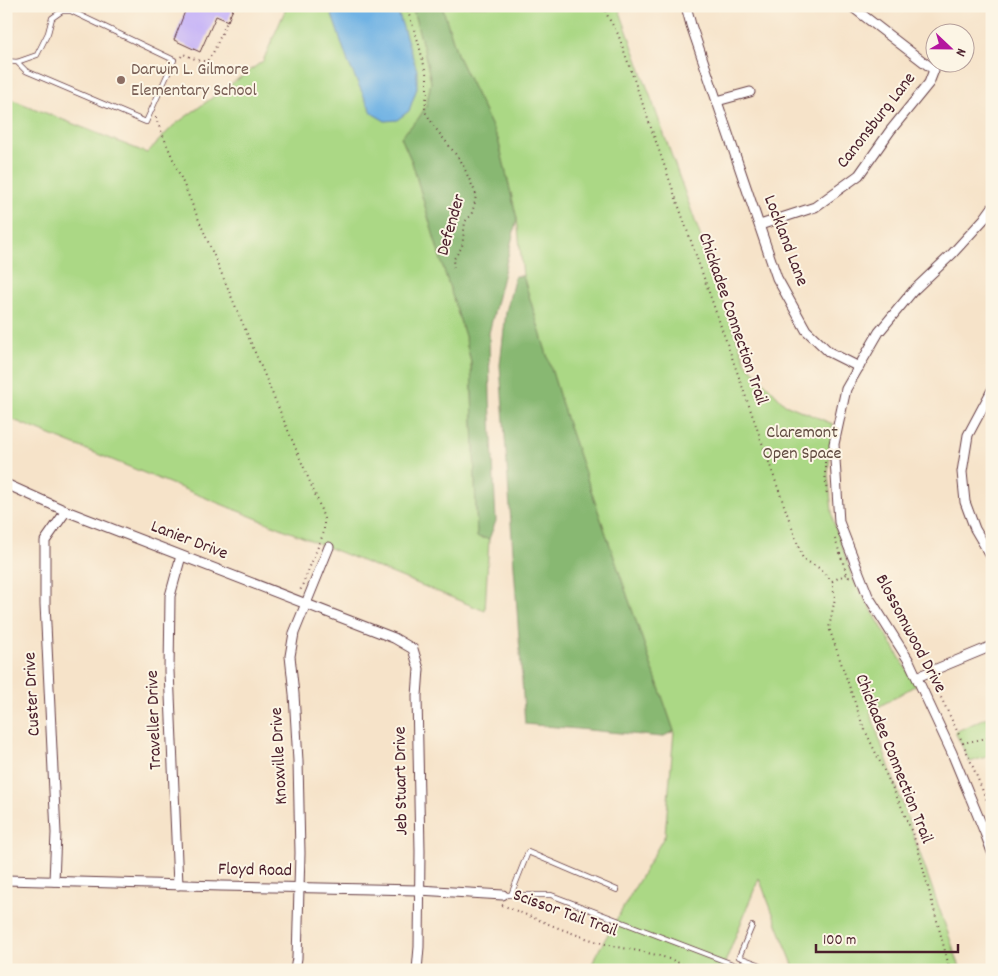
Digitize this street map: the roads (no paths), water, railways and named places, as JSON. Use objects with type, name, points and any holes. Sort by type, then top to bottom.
[{"type":"street","name":"Lockland Lane","points":[[686,6],[777,278],[806,330],[829,352],[858,367]]},
{"type":"street","name":"Canonsburg Lane","points":[[760,225],[814,207],[859,175],[890,131],[929,83],[934,70],[850,6]]},
{"type":"street","points":[[717,101],[750,92]]},
{"type":"street","name":"Blossomwood Drive","points":[[992,208],[952,254],[913,291],[879,332],[846,389],[834,444],[839,522],[868,596],[910,661],[989,831],[992,852]]},
{"type":"street","points":[[992,390],[968,435],[962,472],[965,502],[975,530],[992,558]]},
{"type":"street","name":"Lanier Drive","points":[[6,484],[66,511],[361,626]]},
{"type":"street","name":"Custer Drive","points":[[54,881],[56,833],[45,604],[45,541],[66,511]]},
{"type":"street","name":"Knoxville Drive","points":[[296,970],[300,853],[298,761],[290,656],[294,633],[329,547]]},
{"type":"street","name":"Traveller Drive","points":[[178,885],[169,671],[170,596],[181,556]]},
{"type":"street","name":"Jeb Stuart Drive","points":[[361,626],[394,638],[413,649],[419,669],[417,696],[420,851],[419,947],[416,970]]},
{"type":"street","points":[[917,677],[992,646]]},
{"type":"street","name":"Floyd Road","points":[[6,880],[419,890],[507,895]]},
{"type":"lane","points":[[6,61],[17,62],[37,55],[48,33],[52,18],[62,11],[71,11],[174,60],[146,122],[26,71],[17,62]]},
{"type":"lane","points":[[617,890],[528,852],[507,895],[552,895],[748,970]]},
{"type":"lane","points":[[752,926],[739,957],[758,964],[756,970]]},
{"type":"water","points":[[329,6],[396,6],[417,70],[417,88],[409,111],[397,120],[385,121],[373,114],[348,62]]},
{"type":"place","name":"Darwin L. Gilmore Elementary School","points":[[121,80]]},
{"type":"park label","name":"Claremont Open Space","points":[[802,443]]}]
